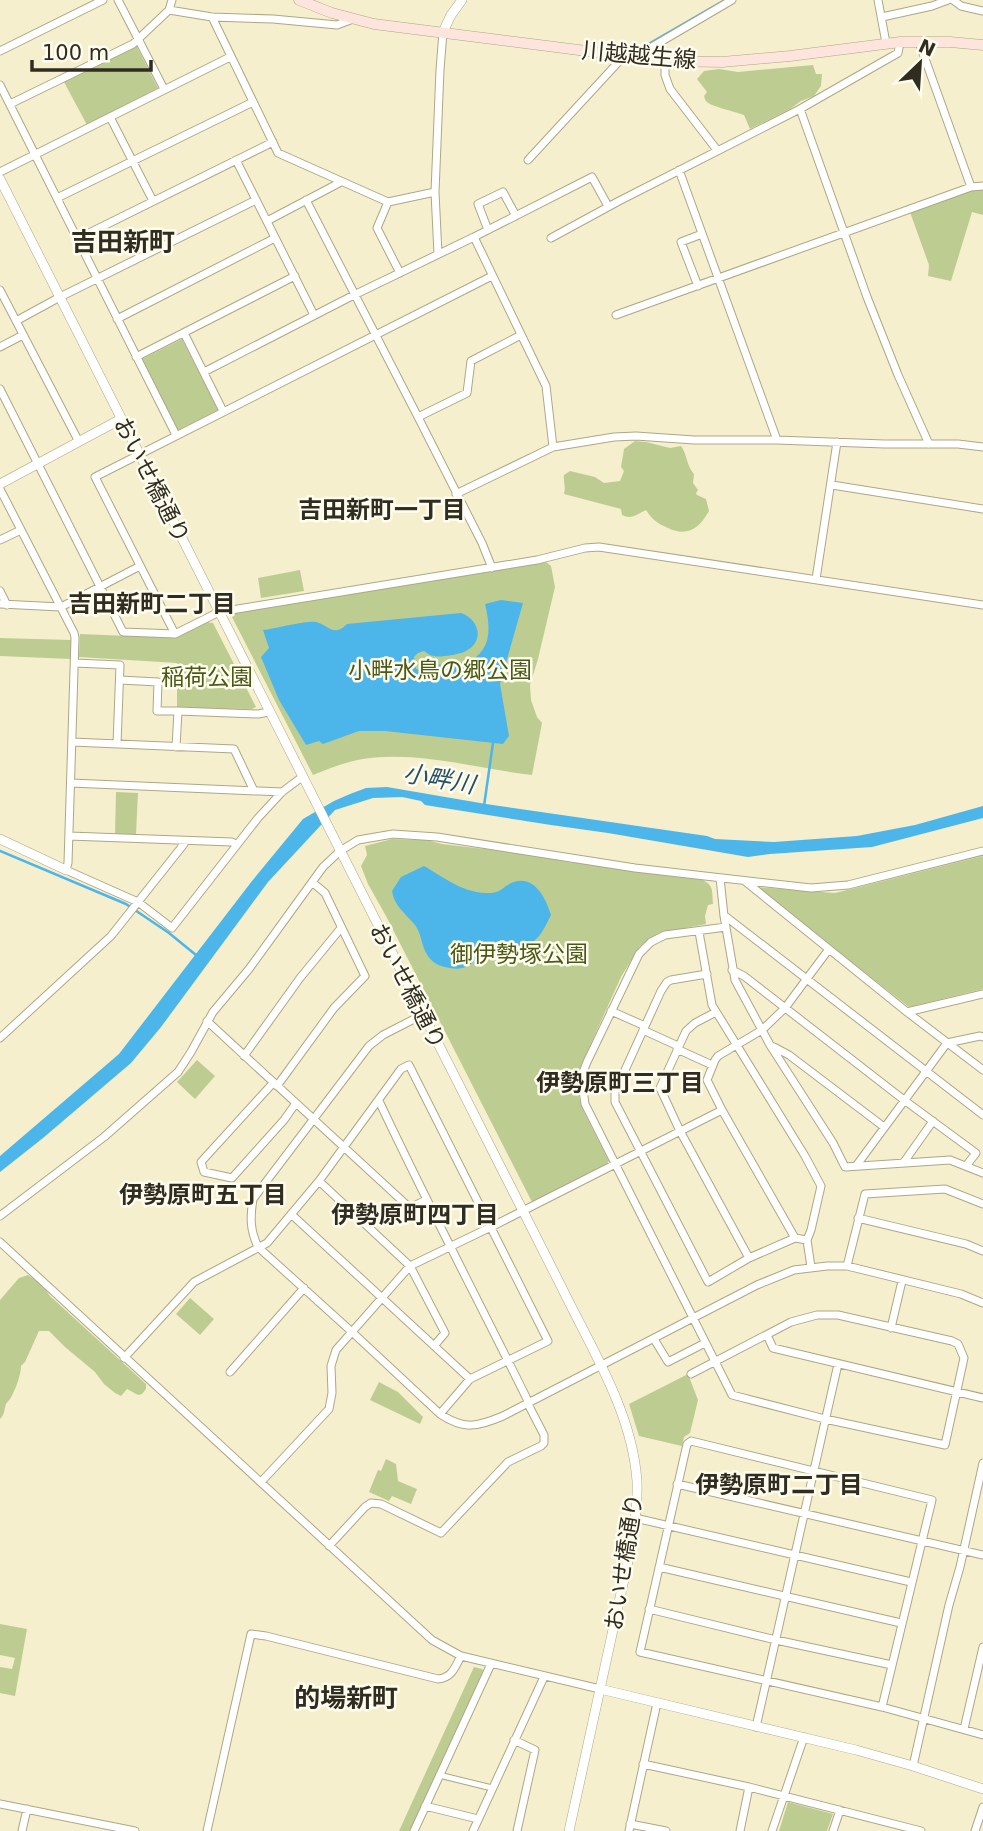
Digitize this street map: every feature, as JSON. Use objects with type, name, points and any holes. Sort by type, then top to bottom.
[{"type":"main road","name":"川越越生線","points":[[299,0],[374,24],[665,61],[722,62],[790,57],[901,42],[983,45]]},
{"type":"street","points":[[0,51],[103,0]]},
{"type":"street","points":[[118,0],[164,89]]},
{"type":"street","points":[[10,104],[132,44],[169,10],[172,0]]},
{"type":"street","points":[[438,254],[435,192],[443,32],[461,0]]},
{"type":"street","points":[[528,160],[629,57],[732,0]]},
{"type":"street","points":[[878,0],[886,43]]},
{"type":"street","points":[[882,17],[951,0],[961,6],[983,12]]},
{"type":"street","points":[[169,10],[212,17],[337,25],[353,19]]},
{"type":"street","points":[[212,17],[278,153],[388,202],[435,192]]},
{"type":"street","points":[[551,238],[608,206],[800,109],[898,53],[901,42]]},
{"type":"street","points":[[919,42],[971,187]]},
{"type":"street","points":[[0,172],[230,57]]},
{"type":"street","points":[[665,61],[665,75],[670,89],[717,150]]},
{"type":"street","points":[[0,85],[176,435]]},
{"type":"street","points":[[57,198],[253,102]]},
{"type":"street","points":[[800,109],[892,362],[929,444]]},
{"type":"street","points":[[110,117],[153,201]]},
{"type":"street","points":[[77,239],[273,142]]},
{"type":"street","points":[[236,160],[314,316]]},
{"type":"street","points":[[679,170],[777,440]]},
{"type":"street","points":[[204,372],[592,177],[608,206]]},
{"type":"street","name":"おいせ橋通り","points":[[0,179],[523,1211],[601,1366],[623,1417],[633,1453],[637,1483],[635,1518],[569,1831]]},
{"type":"street","points":[[267,221],[341,182]]},
{"type":"street","points":[[616,315],[971,187],[983,186]]},
{"type":"street","points":[[488,230],[478,204],[503,192],[516,216]]},
{"type":"street","points":[[16,321],[256,200]]},
{"type":"street","points":[[306,200],[482,543],[492,568]]},
{"type":"street","points":[[388,202],[377,228],[400,273]]},
{"type":"street","points":[[698,286],[681,242],[702,234]]},
{"type":"street","points":[[474,237],[546,386],[554,446]]},
{"type":"street","points":[[117,319],[275,238]]},
{"type":"street","points":[[136,357],[295,275]]},
{"type":"street","points":[[174,634],[95,477],[492,276]]},
{"type":"street","points":[[0,290],[79,442]]},
{"type":"street","points":[[184,333],[223,411]]},
{"type":"street","points":[[0,347],[23,335]]},
{"type":"street","points":[[418,417],[467,393],[471,360],[521,335]]},
{"type":"street","points":[[0,389],[123,632],[174,634],[219,612],[552,558],[585,548],[599,547],[983,605]]},
{"type":"street","points":[[66,870],[74,633],[0,486],[121,419]]},
{"type":"street","points":[[456,494],[554,446],[603,438],[636,436],[694,440],[958,444],[983,447]]},
{"type":"street","points":[[816,579],[837,442]]},
{"type":"street","points":[[832,485],[983,509]]},
{"type":"street","points":[[0,540],[20,530]]},
{"type":"street","points":[[0,592],[3,604],[61,607],[140,566]]},
{"type":"street","points":[[75,663],[120,665],[117,744]]},
{"type":"street","points":[[120,680],[158,682],[157,711],[269,712]]},
{"type":"street","points":[[176,747],[178,711]]},
{"type":"street","points":[[72,742],[234,749],[254,791]]},
{"type":"street","points":[[0,839],[138,902],[172,928],[258,818],[282,792],[304,781]]},
{"type":"street","points":[[71,783],[282,792]]},
{"type":"street","points":[[0,1216],[104,1136],[178,1072],[207,1021],[249,969],[338,847],[358,840],[393,834],[415,835],[635,868],[811,888],[831,887],[917,869],[983,851]]},
{"type":"street","points":[[69,836],[232,842],[237,845]]},
{"type":"street","points":[[0,1038],[121,925],[184,841]]},
{"type":"street","points":[[720,878],[735,980],[770,1045],[833,1143],[845,1167],[950,1160],[983,1173]]},
{"type":"street","points":[[746,881],[983,1070]]},
{"type":"street","points":[[296,1103],[285,1120],[232,1178],[204,1171],[201,1162],[275,1084],[334,1008],[365,976],[325,893],[312,883]]},
{"type":"street","points":[[724,916],[983,1115]]},
{"type":"street","points":[[691,1374],[714,1362],[792,1322],[817,1315],[838,1315],[952,1341],[958,1344],[964,1357],[945,1445],[825,1419],[732,1395],[714,1362],[616,1164],[584,1104],[582,1093],[583,1072],[587,1062],[639,954],[651,942],[665,935],[726,927]]},
{"type":"street","points":[[244,1056],[300,978],[341,928]]},
{"type":"street","points":[[699,932],[712,1005],[821,1186],[807,1240],[811,1267]]},
{"type":"street","points":[[795,1238],[707,1080],[718,1056],[762,1030],[785,1007],[829,948]]},
{"type":"street","points":[[733,970],[976,1153],[966,1166]]},
{"type":"street","points":[[708,974],[667,982],[614,1096],[615,1102],[708,1282],[749,1258],[795,1238],[807,1240]]},
{"type":"street","points":[[907,1012],[979,995],[983,999]]},
{"type":"street","points":[[611,1011],[712,1065]]},
{"type":"street","points":[[716,1012],[690,1027],[677,1047],[660,1088],[680,1131],[749,1258]]},
{"type":"street","points":[[422,1015],[376,1039],[253,1199],[250,1221],[258,1247],[440,1415],[452,1422],[472,1426],[484,1424],[529,1404],[757,1285],[794,1270],[847,1266],[961,1294],[983,1303]]},
{"type":"street","points":[[207,1021],[411,1208],[426,1200]]},
{"type":"street","points":[[856,1166],[947,1043],[980,1035],[983,1037]]},
{"type":"street","points":[[770,1045],[789,1055],[884,1127]]},
{"type":"street","points":[[124,1358],[194,1282],[267,1243],[319,1181],[401,1069],[409,1065],[548,1341],[470,1379],[440,1415]]},
{"type":"street","points":[[330,1546],[371,1503],[381,1504],[440,1533],[508,1462],[544,1443],[544,1435],[379,1101]]},
{"type":"street","points":[[261,1482],[329,1409],[332,1392],[331,1367],[335,1350],[410,1266],[722,1110]]},
{"type":"street","points":[[904,1162],[933,1121]]},
{"type":"street","points":[[319,1181],[410,1266],[445,1333],[434,1346]]},
{"type":"street","points":[[847,1266],[864,1194],[945,1189],[983,1204]]},
{"type":"street","points":[[291,1214],[470,1379]]},
{"type":"street","points":[[858,1218],[966,1244],[983,1251]]},
{"type":"street","points":[[0,1242],[417,1628],[442,1647],[461,1656],[491,1664],[804,1737],[913,1766],[983,1789]]},
{"type":"street","points":[[891,1328],[902,1281]]},
{"type":"street","points":[[230,1372],[304,1288]]},
{"type":"street","points":[[767,1335],[773,1348],[983,1398]]},
{"type":"street","points":[[654,1339],[668,1362],[705,1343]]},
{"type":"street","points":[[756,1727],[838,1364]]},
{"type":"street","points":[[882,1707],[932,1500],[691,1441],[687,1444],[677,1484],[640,1653],[882,1707],[983,1735]]},
{"type":"street","points":[[913,1766],[949,1605],[981,1483],[983,1463]]},
{"type":"street","points":[[677,1484],[983,1555]]},
{"type":"street","points":[[635,1518],[911,1582]]},
{"type":"street","points":[[659,1567],[901,1623]]},
{"type":"street","points":[[649,1609],[892,1665]]},
{"type":"street","points":[[206,1831],[251,1634],[438,1679],[451,1674],[461,1656]]},
{"type":"street","points":[[964,1729],[979,1684],[983,1647]]},
{"type":"street","points":[[414,1831],[491,1664]]},
{"type":"street","points":[[473,1831],[544,1677]]},
{"type":"street","points":[[657,1703],[630,1827],[666,1831]]},
{"type":"street","points":[[772,1831],[804,1737]]},
{"type":"street","points":[[514,1740],[535,1750],[517,1831]]},
{"type":"street","points":[[643,1764],[749,1787],[921,1831]]},
{"type":"street","points":[[439,1774],[492,1787]]},
{"type":"street","points":[[740,1831],[749,1787]]},
{"type":"street","points":[[0,1804],[135,1831]]},
{"type":"street","points":[[425,1806],[478,1819]]},
{"type":"street","points":[[975,1831],[983,1807]]},
{"type":"street","points":[[22,1831],[27,1809]]},
{"type":"street","points":[[833,1831],[840,1810]]},
{"type":"street","points":[[884,1831],[887,1822]]},
{"type":"green space","points":[[136,45],[158,88],[87,125],[64,82]]},
{"type":"green space","points":[[813,65],[816,74],[822,74],[821,86],[814,96],[750,129],[744,115],[706,102],[704,96],[707,92],[697,79],[704,71],[719,69],[738,72]]},
{"type":"green space","points":[[975,189],[983,189],[983,215],[972,212],[951,281],[928,276],[929,265],[910,212]]},
{"type":"green space","points":[[182,339],[218,410],[178,430],[142,359]]},
{"type":"green space","points":[[635,441],[670,448],[681,446],[694,474],[693,483],[698,490],[696,493],[706,499],[709,511],[697,527],[687,531],[675,531],[656,522],[646,510],[629,517],[622,515],[621,509],[564,494],[564,475],[570,471],[595,477],[604,483],[620,481],[624,471],[621,467],[624,449]]},
{"type":"green space","name":"小畔水鳥の郷公園","points":[[546,562],[551,566],[555,587],[530,685],[531,700],[542,723],[532,775],[431,759],[390,757],[355,761],[313,775],[232,617],[234,613]]},
{"type":"green space","points":[[300,570],[304,591],[261,598],[258,578]]},
{"type":"green space","name":"稲荷公園","points":[[206,622],[213,623],[256,707],[177,708],[177,663],[79,657],[80,634],[176,638]]},
{"type":"green space","points":[[0,638],[72,640],[71,659],[0,656]]},
{"type":"green space","points":[[116,792],[138,793],[136,834],[115,834]]},
{"type":"green space","name":"御伊勢塚公園","points":[[392,839],[427,840],[617,869],[699,878],[710,885],[713,904],[708,905],[706,924],[659,933],[640,946],[621,977],[584,1059],[579,1074],[578,1094],[584,1112],[609,1161],[607,1164],[532,1202],[361,866],[367,855],[365,846]]},
{"type":"green space","points":[[983,856],[983,989],[909,1007],[755,887],[835,893]]},
{"type":"green space","points":[[197,1060],[215,1076],[195,1099],[177,1082]]},
{"type":"green space","points":[[28,1275],[42,1285],[50,1296],[146,1384],[142,1394],[138,1395],[127,1389],[121,1396],[115,1393],[49,1331],[39,1331],[21,1366],[16,1387],[0,1419],[0,1300],[19,1278]]},
{"type":"green space","points":[[190,1298],[214,1319],[200,1335],[176,1314]]},
{"type":"green space","points":[[688,1374],[698,1400],[690,1433],[684,1437],[682,1446],[639,1436],[629,1404]]},
{"type":"green space","points":[[379,1382],[398,1392],[423,1417],[420,1424],[370,1400]]},
{"type":"green space","points":[[386,1459],[396,1464],[398,1481],[417,1489],[411,1504],[392,1496],[389,1501],[369,1492]]},
{"type":"green space","points":[[0,1624],[27,1629],[15,1696],[0,1693],[0,1667],[12,1669],[15,1658],[0,1655]]},
{"type":"green space","points":[[474,1667],[484,1672],[411,1831],[399,1831]]},
{"type":"green space","points":[[788,1802],[833,1814],[827,1831],[779,1831]]},
{"type":"water","points":[[501,600],[523,603],[500,684],[509,736],[503,744],[385,731],[359,731],[323,744],[319,741],[306,745],[279,700],[261,657],[269,648],[263,630],[316,622],[338,630],[347,624],[461,613],[476,625],[478,636],[472,647],[463,652],[440,656],[424,651],[414,657],[416,669],[420,670],[432,665],[455,664],[476,657],[481,652],[487,639],[485,604]]},
{"type":"water","points":[[387,787],[715,839],[774,842],[857,836],[915,825],[983,806],[983,818],[872,847],[748,857],[425,805],[421,801],[402,797],[373,798],[335,810],[268,882],[161,1027],[131,1063],[0,1172],[0,1156],[119,1054],[303,819],[350,794],[366,788]]},
{"type":"water","points":[[424,866],[453,883],[477,892],[495,892],[514,882],[528,882],[543,896],[551,915],[534,941],[520,946],[497,947],[464,968],[440,966],[430,959],[418,930],[398,905],[392,891],[401,877]]},
{"type":"waterway","points":[[638,50],[725,0]]},
{"type":"waterway","name":"小畔川","points":[[484,806],[493,743]]},
{"type":"waterway","points":[[0,851],[126,904],[196,955]]},
{"type":"district","name":"吉田新町","points":[[123,242]]},
{"type":"district","name":"吉田新町一丁目","points":[[382,510]]},
{"type":"district","name":"吉田新町二丁目","points":[[152,604]]},
{"type":"district","name":"伊勢原町三丁目","points":[[620,1083]]},
{"type":"district","name":"伊勢原町五丁目","points":[[203,1195]]},
{"type":"district","name":"伊勢原町四丁目","points":[[415,1215]]},
{"type":"district","name":"伊勢原町二丁目","points":[[779,1485]]},
{"type":"district","name":"的場新町","points":[[346,1698]]}]
